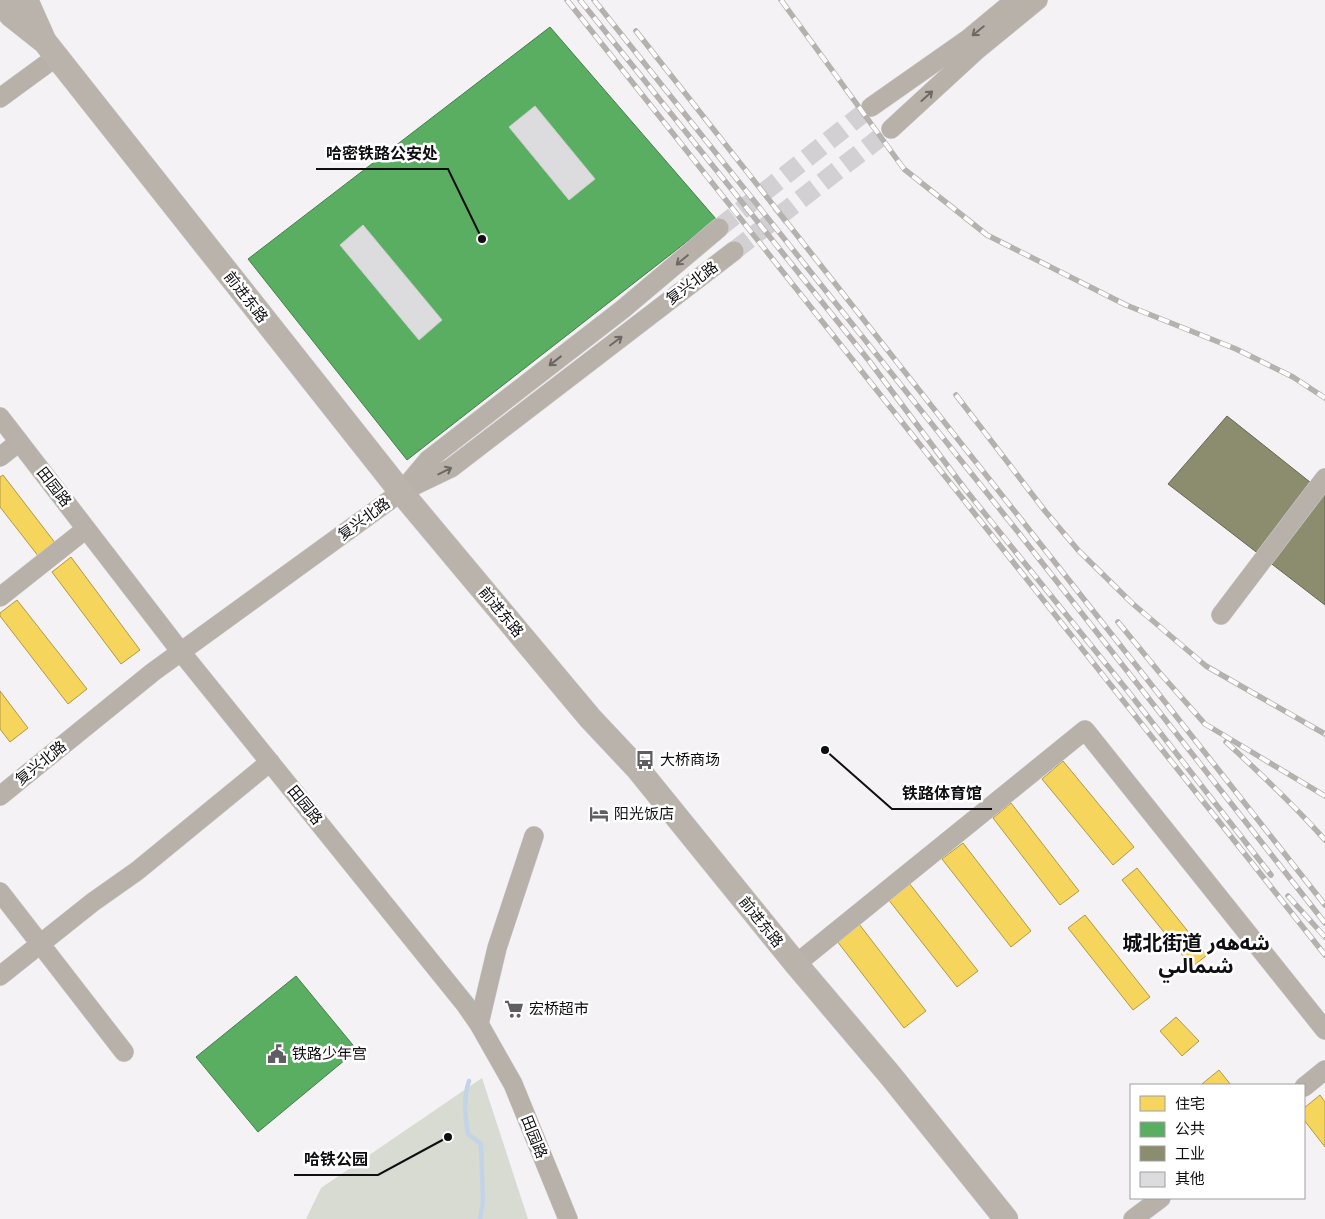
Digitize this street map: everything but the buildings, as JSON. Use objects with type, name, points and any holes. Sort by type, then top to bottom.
[{"type":"main road","points":[[26,0],[51,49]]},
{"type":"main road","name":"前进东路","points":[[0,2],[11,15],[51,49],[401,492],[590,718],[637,768],[1006,1219]]},
{"type":"street","points":[[871,107],[968,39],[1016,0]]},
{"type":"street","points":[[891,129],[977,50],[1038,0]]},
{"type":"street","points":[[0,98],[51,49]]},
{"type":"street","points":[[401,492],[428,460],[623,309],[719,228]]},
{"type":"street","name":"复兴北路","points":[[0,796],[153,672],[401,492],[451,468],[734,251]]},
{"type":"street","name":"田园路","points":[[0,417],[181,652],[466,1004],[513,1084],[568,1219]]},
{"type":"street","points":[[0,457],[19,442]]},
{"type":"street","points":[[1221,615],[1325,478]]},
{"type":"street","points":[[0,597],[86,529]]},
{"type":"street","points":[[796,964],[1085,730],[1325,1030]]},
{"type":"street","points":[[0,976],[93,902],[137,871],[270,762]]},
{"type":"street","points":[[479,1024],[497,948],[534,836]]},
{"type":"street","points":[[0,892],[124,1052]]},
{"type":"street","points":[[1305,1086],[1325,1070]]},
{"type":"street","points":[[1134,1219],[1160,1199]]},
{"type":"shaded area","points":[[482,1078],[528,1219],[306,1219],[321,1188]]},
{"type":"waterway","points":[[469,1081],[465,1107],[468,1134],[481,1144],[483,1202],[480,1219]]},
{"type":"tunnel","points":[[719,228],[871,107]]},
{"type":"tunnel","points":[[734,251],[891,129]]},
{"type":"railway","points":[[567,0],[1325,955]]},
{"type":"railway","points":[[580,0],[870,362],[965,489],[1127,690],[1271,875]]},
{"type":"railway","points":[[594,0],[1018,532],[1325,923]]},
{"type":"railway","points":[[781,0],[904,169],[987,235],[1126,305],[1236,349],[1293,377],[1325,398]]},
{"type":"railway","points":[[636,31],[1325,905]]},
{"type":"railway","points":[[956,395],[1045,511],[1078,550],[1133,604],[1206,666],[1325,734]]},
{"type":"railway","points":[[1118,622],[1205,724],[1325,796]]},
{"type":"railway","points":[[1226,742],[1277,789],[1325,840]]},
{"type":"railway","points":[[1288,896],[1325,937]]},
{"type":"place","name":"哈密铁路公安处","points":[[482,239]]},
{"type":"place","name":"铁路体育馆","points":[[825,750]]},
{"type":"place","name":"大桥商场","points":[[645,760]]},
{"type":"place","name":"阳光饭店","points":[[599,814]]},
{"type":"place","name":"宏桥超市","points":[[514,1009]]},
{"type":"place","name":"铁路少年宫","points":[[277,1054]]},
{"type":"place","name":"哈铁公园","points":[[448,1137]]},
{"type":"district","name":"城北街道 شەھەر شىمالىي","points":[[1196,954]]}]
